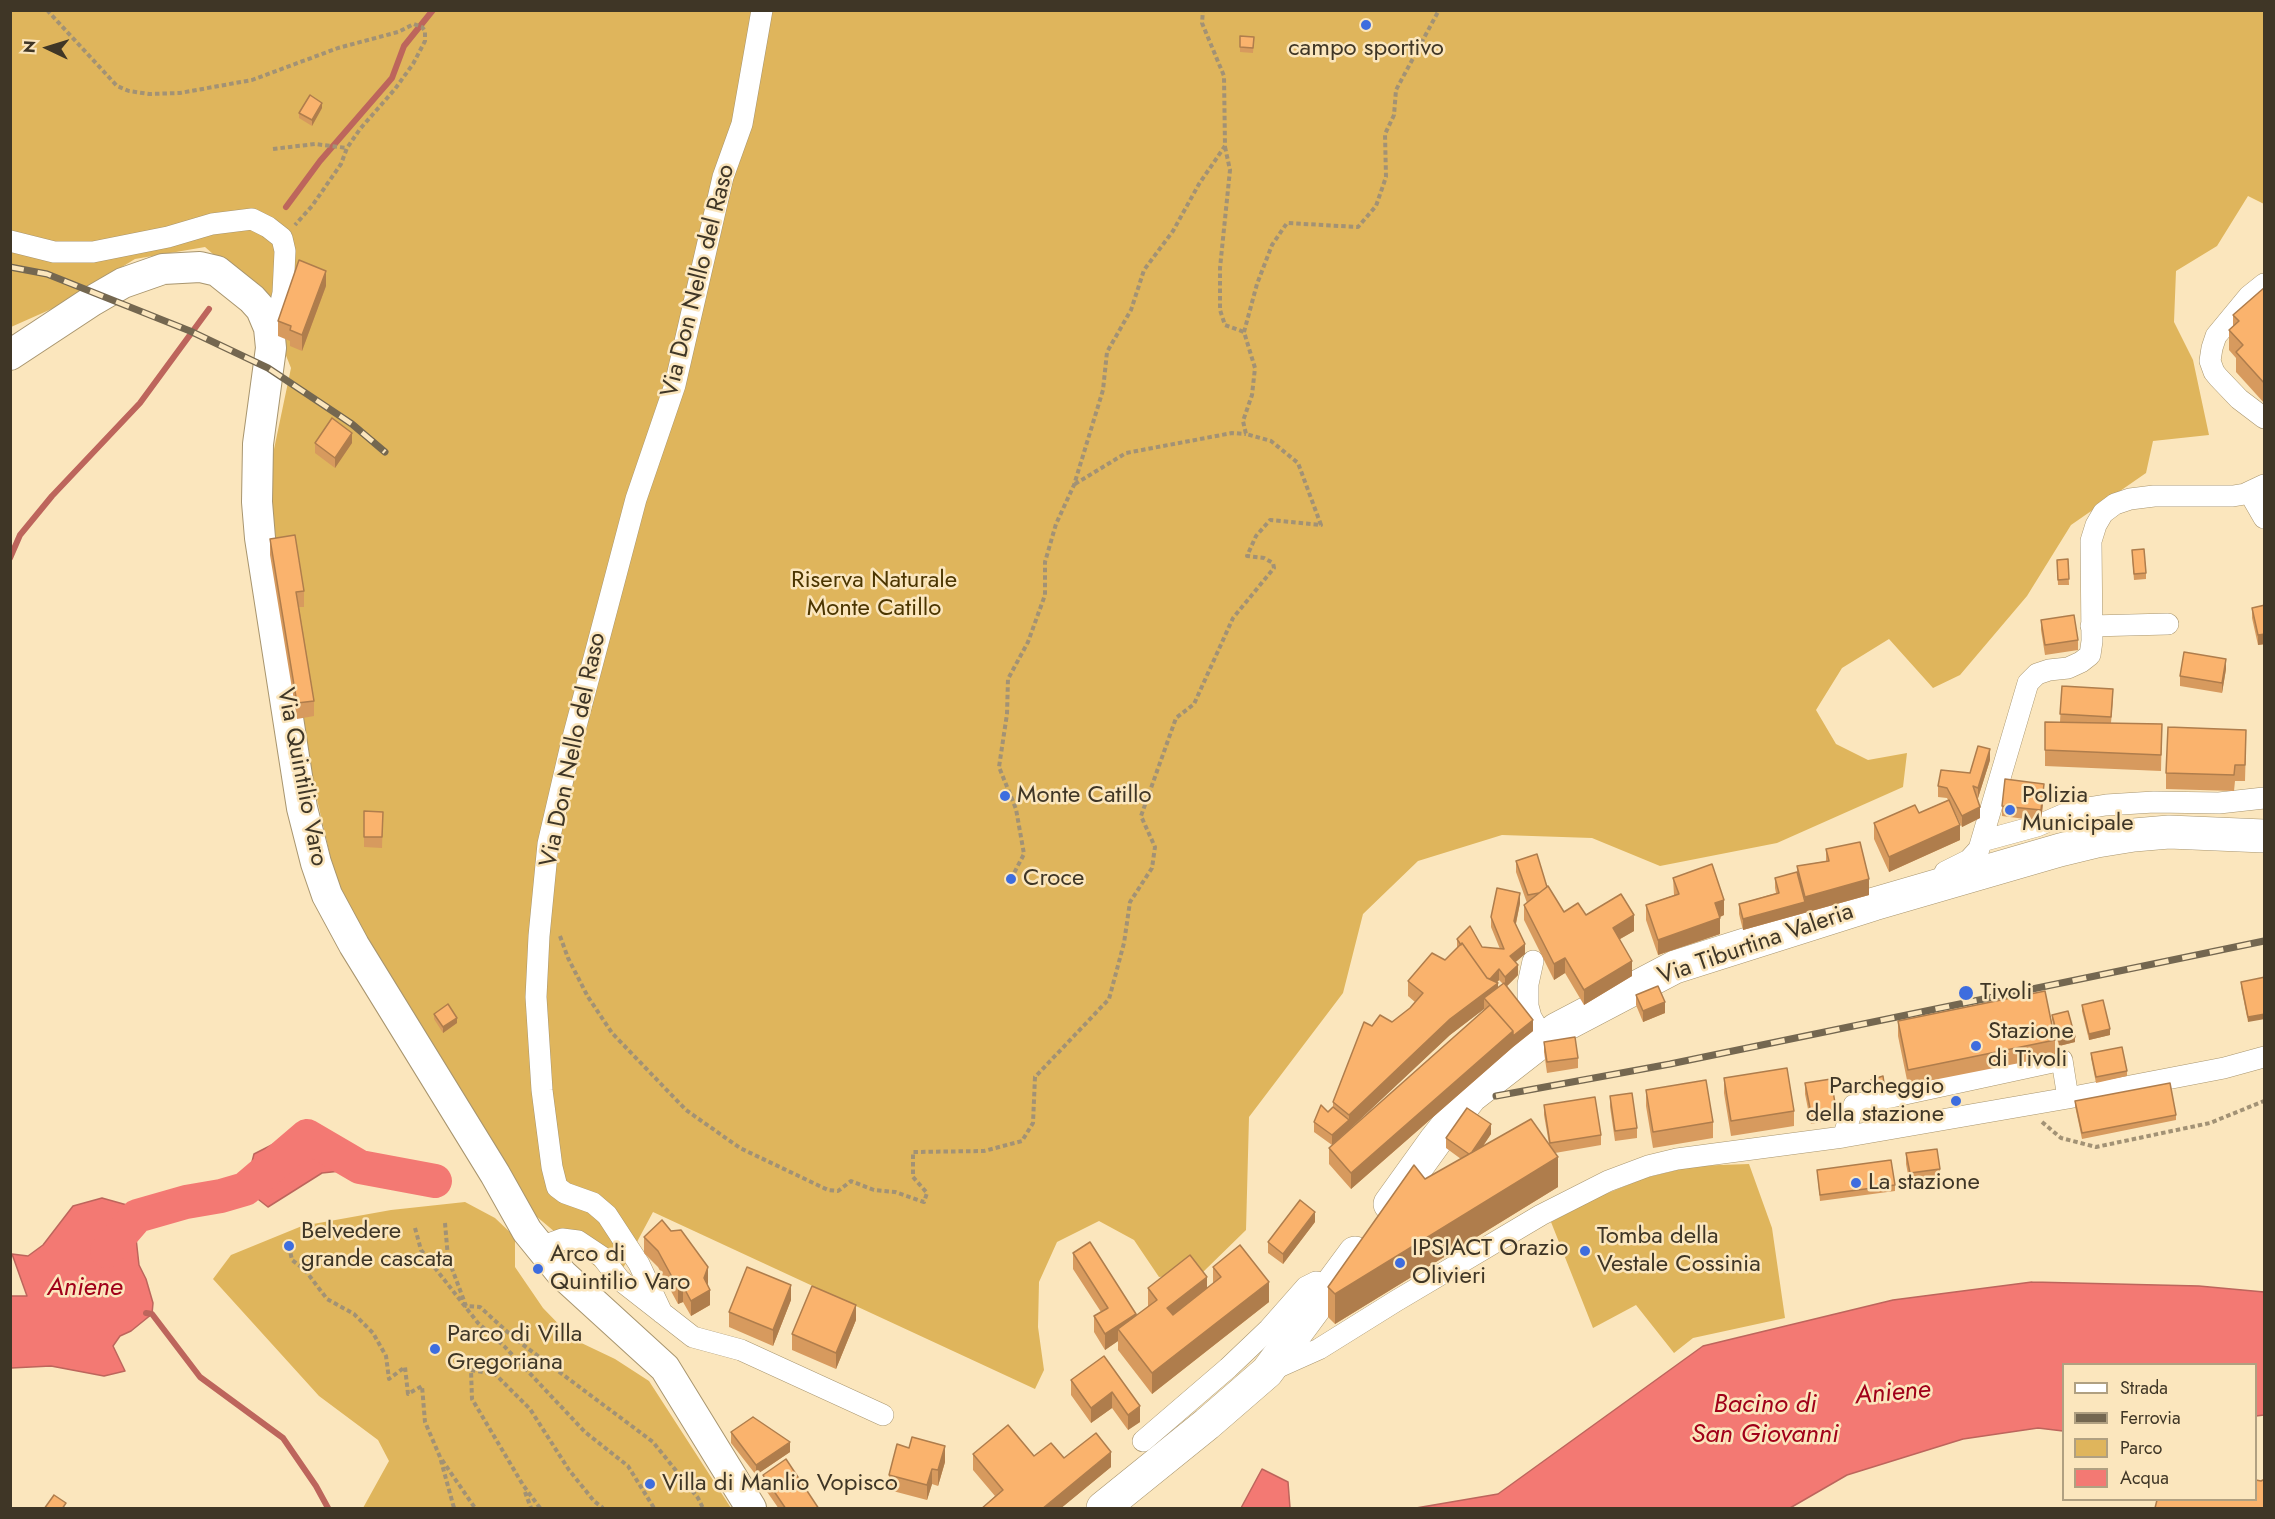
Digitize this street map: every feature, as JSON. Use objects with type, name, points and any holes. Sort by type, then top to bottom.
[{"type":"main road","name":"Via Quintilio Varo","points":[[10,355],[123,283],[153,271],[183,266],[209,268],[217,271],[261,309],[268,323],[271,348],[258,437],[258,516],[302,808],[327,895],[354,945],[495,1174],[527,1231],[562,1274],[665,1368],[751,1509]]},
{"type":"main road","name":"Via Tiburtina Valeria","points":[[1103,1509],[1267,1372],[1332,1286],[1436,1140],[1472,1096],[1557,1029],[1675,967],[1874,904],[2060,850],[2116,838],[2169,832],[2265,836]]},
{"type":"street","name":"Via Don Nello del Raso","points":[[662,1313],[639,1264],[607,1215],[593,1203],[565,1193],[557,1187],[552,1167],[542,1090],[536,997],[539,936],[548,844],[571,745],[636,499],[675,385],[723,177],[742,124],[762,10]]},
{"type":"street","points":[[10,241],[54,252],[93,252],[168,237],[212,224],[252,219],[268,227],[282,238],[285,251],[283,293],[271,348]]},
{"type":"street","points":[[2265,284],[2249,296],[2216,336],[2210,361],[2214,372],[2239,399],[2265,418]]},
{"type":"street","points":[[1874,904],[1962,865],[1975,854],[1982,841],[2028,683],[2037,674],[2068,668],[2082,662],[2090,655],[2092,648],[2091,542],[2098,519],[2108,508],[2130,499],[2226,497],[2257,488],[2265,518]]},
{"type":"street","points":[[2091,626],[2168,624]]},
{"type":"street","points":[[1982,841],[2037,826],[2074,810],[2106,805],[2154,802],[2219,803],[2265,798]]},
{"type":"street","points":[[1533,961],[1528,984],[1528,1006],[1531,1017],[1544,1039]]},
{"type":"street","points":[[1267,1372],[1319,1349],[1541,1215],[1608,1181],[1648,1166],[1677,1159],[1843,1137],[2068,1098],[2213,1070],[2265,1057]]},
{"type":"street","points":[[1843,1137],[1854,1105],[2062,1060],[2068,1098]]},
{"type":"street","points":[[540,1247],[562,1239],[578,1240],[602,1257],[620,1280],[693,1337],[741,1350],[883,1414]]},
{"type":"street","points":[[1143,1441],[1228,1368],[1269,1329],[1306,1287],[1316,1282],[1332,1286]]},
{"type":"path","points":[[47,10],[117,86],[129,91],[148,94],[180,93],[252,80],[338,48],[398,32],[414,24],[422,27],[425,31],[425,41],[413,64],[395,89],[360,129],[347,148],[341,164],[312,206],[282,238]]},
{"type":"path","points":[[1203,10],[1202,23],[1224,76],[1225,146],[1230,170],[1220,268],[1220,310],[1225,325],[1244,332]]},
{"type":"path","points":[[1246,434],[1242,421],[1252,395],[1255,368],[1244,332],[1257,284],[1272,245],[1287,223],[1358,227],[1376,206],[1386,177],[1385,134],[1394,116],[1396,90],[1439,10]]},
{"type":"path","points":[[273,149],[315,144],[347,148]]},
{"type":"path","points":[[1011,879],[1024,854],[1016,809],[999,767],[1007,714],[1008,679],[1028,642],[1045,595],[1045,562],[1056,524],[1074,485],[1103,390],[1107,352],[1131,310],[1144,270],[1173,231],[1199,184],[1225,146]]},
{"type":"path","points":[[558,933],[588,997],[612,1033],[686,1110],[740,1148],[828,1190],[838,1191],[851,1181],[874,1190],[895,1192],[924,1202],[927,1193],[913,1177],[913,1152],[984,1151],[1022,1141],[1033,1123],[1035,1077],[1109,999],[1124,943],[1130,902],[1152,868],[1155,847],[1141,816],[1176,718],[1194,704],[1233,618],[1274,568],[1273,563],[1264,558],[1247,556],[1256,536],[1270,520],[1321,525],[1298,463],[1271,441],[1246,434],[1232,433],[1126,453],[1074,485]]},
{"type":"path","points":[[2026,1105],[2061,1138],[2096,1147],[2210,1123],[2265,1101]]},
{"type":"path","points":[[446,1223],[448,1258],[466,1305]]},
{"type":"path","points":[[415,1228],[421,1251],[478,1323],[504,1346],[585,1432],[628,1466],[654,1509]]},
{"type":"path","points":[[289,1246],[292,1260],[305,1270],[327,1299],[354,1314],[373,1333],[386,1356],[389,1379],[405,1367],[408,1394],[422,1386],[425,1422],[440,1457],[454,1509]]},
{"type":"path","points":[[466,1305],[480,1307],[514,1338],[653,1442],[698,1498],[703,1509]]},
{"type":"path","points":[[540,1509],[523,1485],[472,1399],[471,1370],[495,1374],[530,1409],[569,1470],[603,1509]]},
{"type":"path","points":[[440,1457],[475,1509]]},
{"type":"path","points":[[523,1485],[531,1509]]},
{"type":"green space","name":"Riserva Naturale Monte Catillo","points":[[11,11],[2264,11],[2264,204],[2248,196],[2217,246],[2176,271],[2174,322],[2193,360],[2209,435],[2153,441],[2146,473],[2071,525],[2027,596],[1960,675],[1933,688],[1889,639],[1842,668],[1816,710],[1836,744],[1868,760],[1907,753],[1903,787],[1777,843],[1660,866],[1592,838],[1502,835],[1418,861],[1363,914],[1343,993],[1249,1117],[1246,1230],[1202,1273],[1159,1277],[1134,1240],[1099,1221],[1057,1242],[1039,1282],[1038,1327],[1044,1370],[1035,1389],[653,1212],[615,1283],[536,1216],[485,1129],[383,974],[337,885],[305,748],[271,510],[273,454],[291,368],[263,298],[205,247],[135,259],[56,307],[11,327]]},
{"type":"green space","points":[[1749,1164],[1772,1228],[1785,1318],[1693,1338],[1674,1353],[1636,1305],[1593,1328],[1551,1222],[1598,1197],[1645,1178],[1693,1166]]},
{"type":"green space","name":"Parco di Villa Gregoriana","points":[[465,1202],[495,1218],[515,1237],[515,1267],[543,1308],[573,1339],[615,1359],[649,1381],[731,1508],[363,1508],[389,1461],[378,1440],[319,1396],[213,1279],[231,1255],[302,1226],[391,1210]]},
{"type":"water","points":[[309,1126],[340,1137],[360,1167],[322,1173],[268,1207],[245,1189],[254,1154]]},
{"type":"water","name":"Aniene","points":[[102,1198],[127,1205],[137,1216],[136,1238],[139,1265],[153,1303],[152,1314],[131,1331],[120,1336],[113,1346],[125,1371],[104,1376],[51,1366],[11,1368],[11,1296],[27,1296],[12,1254],[28,1256],[43,1245],[73,1206]]},
{"type":"water","name":"Bacino di San Giovanni","points":[[2032,1282],[2199,1286],[2264,1292],[2264,1415],[2257,1416],[2257,1363],[2062,1363],[2062,1431],[2038,1428],[1963,1439],[1847,1475],[1790,1508],[1416,1508],[1498,1494],[1703,1346],[1893,1300]]},
{"type":"water","points":[[1262,1469],[1288,1482],[1290,1508],[1241,1508]]},
{"type":"building","points":[[1240,36],[1254,37],[1253,48],[1240,47]]},
{"type":"building","points":[[310,95],[322,103],[312,120],[299,113]]},
{"type":"building","points":[[299,260],[326,271],[302,335],[290,330],[291,326],[278,321]]},
{"type":"building","points":[[2265,287],[2265,384],[2236,352],[2243,345],[2229,330],[2239,321],[2233,315]]},
{"type":"building","points":[[332,418],[352,433],[335,458],[315,443]]},
{"type":"building","points":[[295,535],[304,591],[296,592],[314,701],[297,703],[270,539]]},
{"type":"building","points":[[2144,549],[2146,573],[2134,574],[2132,550]]},
{"type":"building","points":[[2265,558],[2265,582],[2264,582]]},
{"type":"building","points":[[2068,559],[2069,579],[2058,580],[2057,560]]},
{"type":"building","points":[[2265,605],[2265,634],[2258,635],[2252,608]]},
{"type":"building","points":[[2074,615],[2078,640],[2045,645],[2041,620]]},
{"type":"building","points":[[2184,652],[2226,659],[2222,683],[2180,676]]},
{"type":"building","points":[[2062,686],[2113,689],[2111,717],[2060,714]]},
{"type":"building","points":[[2045,722],[2162,724],[2161,755],[2045,750]]},
{"type":"building","points":[[2168,727],[2246,730],[2245,765],[2235,765],[2234,775],[2166,773]]},
{"type":"building","points":[[1978,746],[1990,749],[1978,788],[1973,786],[1980,807],[1962,816],[1947,788],[1938,786],[1941,770],[1970,773]]},
{"type":"building","points":[[2005,779],[2044,784],[2041,810],[2002,806]]},
{"type":"building","points":[[1949,800],[1960,825],[1889,857],[1874,823],[1915,805],[1919,813]]},
{"type":"building","points":[[364,811],[383,812],[382,837],[364,837]]},
{"type":"building","points":[[1860,842],[1869,879],[1805,897],[1797,866],[1829,861],[1826,849]]},
{"type":"building","points":[[1537,854],[1547,887],[1539,893],[1528,895],[1516,861]]},
{"type":"building","points":[[1712,864],[1724,900],[1715,903],[1720,918],[1658,940],[1646,905],[1679,894],[1673,878]]},
{"type":"building","points":[[1797,872],[1805,902],[1743,919],[1739,904],[1779,893],[1775,878]]},
{"type":"building","points":[[1548,886],[1564,912],[1578,903],[1586,915],[1621,894],[1634,915],[1613,928],[1632,961],[1584,990],[1565,958],[1554,964],[1524,905]]},
{"type":"building","points":[[1497,888],[1520,893],[1514,921],[1525,944],[1510,956],[1518,965],[1505,977],[1499,969],[1490,979],[1457,939],[1470,926],[1482,947],[1504,949],[1491,917]]},
{"type":"building","points":[[1462,943],[1487,978],[1498,983],[1450,1019],[1349,1115],[1333,1102],[1364,1022],[1372,1026],[1380,1015],[1392,1022],[1410,1008],[1423,993],[1408,981],[1432,953],[1445,960]]},
{"type":"building","points":[[2265,977],[2265,1014],[2248,1017],[2241,982]]},
{"type":"building","points":[[1504,983],[1533,1020],[1513,1036],[1513,1031],[1484,998]]},
{"type":"building","points":[[1658,986],[1665,1002],[1643,1011],[1636,995]]},
{"type":"building","name":"Stazione di Tivoli","points":[[2045,991],[2055,1040],[1908,1070],[1898,1021]]},
{"type":"building","points":[[2103,1000],[2110,1029],[2089,1034],[2082,1005]]},
{"type":"building","points":[[448,1004],[457,1018],[443,1027],[434,1014]]},
{"type":"building","points":[[1490,1005],[1513,1031],[1351,1173],[1329,1148]]},
{"type":"building","points":[[2068,1011],[2075,1037],[2059,1041],[2052,1015]]},
{"type":"building","points":[[1575,1037],[1578,1058],[1547,1062],[1544,1042]]},
{"type":"building","points":[[2122,1047],[2127,1071],[2096,1077],[2091,1053]]},
{"type":"building","points":[[1787,1068],[1794,1111],[1731,1121],[1724,1078]]},
{"type":"building","points":[[1883,1076],[1884,1083],[1873,1086],[1871,1080]]},
{"type":"building","points":[[1831,1079],[1836,1109],[1811,1113],[1805,1083]]},
{"type":"building","points":[[1706,1080],[1713,1122],[1653,1132],[1646,1090]]},
{"type":"building","points":[[2170,1083],[2176,1115],[2082,1133],[2075,1101]]},
{"type":"building","points":[[1632,1093],[1637,1128],[1615,1131],[1610,1096]]},
{"type":"building","points":[[1595,1097],[1601,1135],[1550,1143],[1544,1105]]},
{"type":"building","points":[[1321,1105],[1328,1112],[1333,1107],[1349,1120],[1332,1135],[1314,1122]]},
{"type":"building","points":[[1467,1108],[1491,1124],[1469,1154],[1446,1138]]},
{"type":"building","points":[[1531,1119],[1558,1157],[1335,1294],[1328,1287],[1414,1165],[1425,1179]]},
{"type":"building","points":[[1937,1149],[1940,1169],[1910,1173],[1906,1153]]},
{"type":"building","name":"La stazione","points":[[1891,1160],[1895,1185],[1820,1195],[1817,1170]]},
{"type":"building","points":[[1300,1200],[1315,1212],[1283,1254],[1268,1242]]},
{"type":"building","points":[[662,1220],[671,1231],[681,1230],[708,1267],[704,1278],[710,1290],[691,1301],[683,1286],[678,1288],[658,1251],[644,1237]]},
{"type":"building","points":[[1090,1242],[1136,1314],[1105,1334],[1094,1316],[1108,1308],[1073,1253]]},
{"type":"building","points":[[1240,1245],[1269,1282],[1152,1373],[1118,1329],[1157,1300],[1148,1288],[1190,1255],[1207,1277],[1167,1308],[1173,1315],[1221,1277],[1213,1267]]},
{"type":"building","points":[[747,1267],[791,1285],[773,1330],[729,1312]]},
{"type":"building","points":[[812,1286],[856,1305],[836,1353],[792,1334]]},
{"type":"building","points":[[1104,1356],[1140,1406],[1128,1415],[1112,1392],[1091,1408],[1071,1380]]},
{"type":"building","points":[[753,1417],[790,1442],[756,1465],[731,1432]]},
{"type":"building","points":[[1008,1425],[1034,1456],[1051,1443],[1064,1458],[1096,1433],[1111,1452],[1042,1509],[981,1509],[1003,1490],[973,1454]]},
{"type":"building","points":[[912,1437],[945,1446],[938,1470],[932,1469],[927,1485],[889,1475],[897,1444],[909,1448]]},
{"type":"building","points":[[786,1459],[819,1509],[786,1509],[763,1475]]},
{"type":"building","points":[[2265,1479],[2265,1509],[2155,1508],[2157,1501],[2257,1501],[2257,1480]]},
{"type":"building","points":[[54,1495],[66,1503],[62,1509],[44,1509]]},
{"type":"waterway","points":[[286,207],[320,161],[392,78],[404,46],[433,10]]},
{"type":"waterway","points":[[10,558],[20,535],[52,496],[140,403],[209,309]]},
{"type":"waterway","name":"Aniene","points":[[107,1251],[137,1216],[245,1189],[307,1136],[360,1167],[435,1181]]},
{"type":"waterway","name":"Aniene","points":[[146,1313],[152,1314],[200,1377],[283,1438],[316,1486],[328,1508]]},
{"type":"railway","points":[[10,267],[47,274],[190,331],[268,368],[352,424],[385,452]]},
{"type":"railway","points":[[1496,1096],[1670,1064],[2264,941]]},
{"type":"place","name":"campo sportivo","points":[[1366,25]]},
{"type":"place","name":"Monte Catillo","points":[[1005,796]]},
{"type":"place","name":"Polizia Municipale","points":[[2010,810]]},
{"type":"place","name":"Croce","points":[[1011,879]]},
{"type":"place","name":"Tivoli","points":[[1966,993]]},
{"type":"place","name":"Stazione di Tivoli","points":[[1976,1046]]},
{"type":"place","name":"Parcheggio della stazione","points":[[1956,1101]]},
{"type":"place","name":"La stazione","points":[[1856,1183]]},
{"type":"place","name":"Belvedere grande cascata","points":[[289,1246]]},
{"type":"place","name":"Tomba della Vestale Cossinia","points":[[1585,1251]]},
{"type":"place","name":"IPSIACT Orazio Olivieri","points":[[1400,1263]]},
{"type":"place","name":"Arco di Quintilio Varo","points":[[538,1269]]},
{"type":"place","name":"Parco di Villa Gregoriana","points":[[435,1349]]},
{"type":"place","name":"Villa di Manlio Vopisco","points":[[650,1484]]}]
